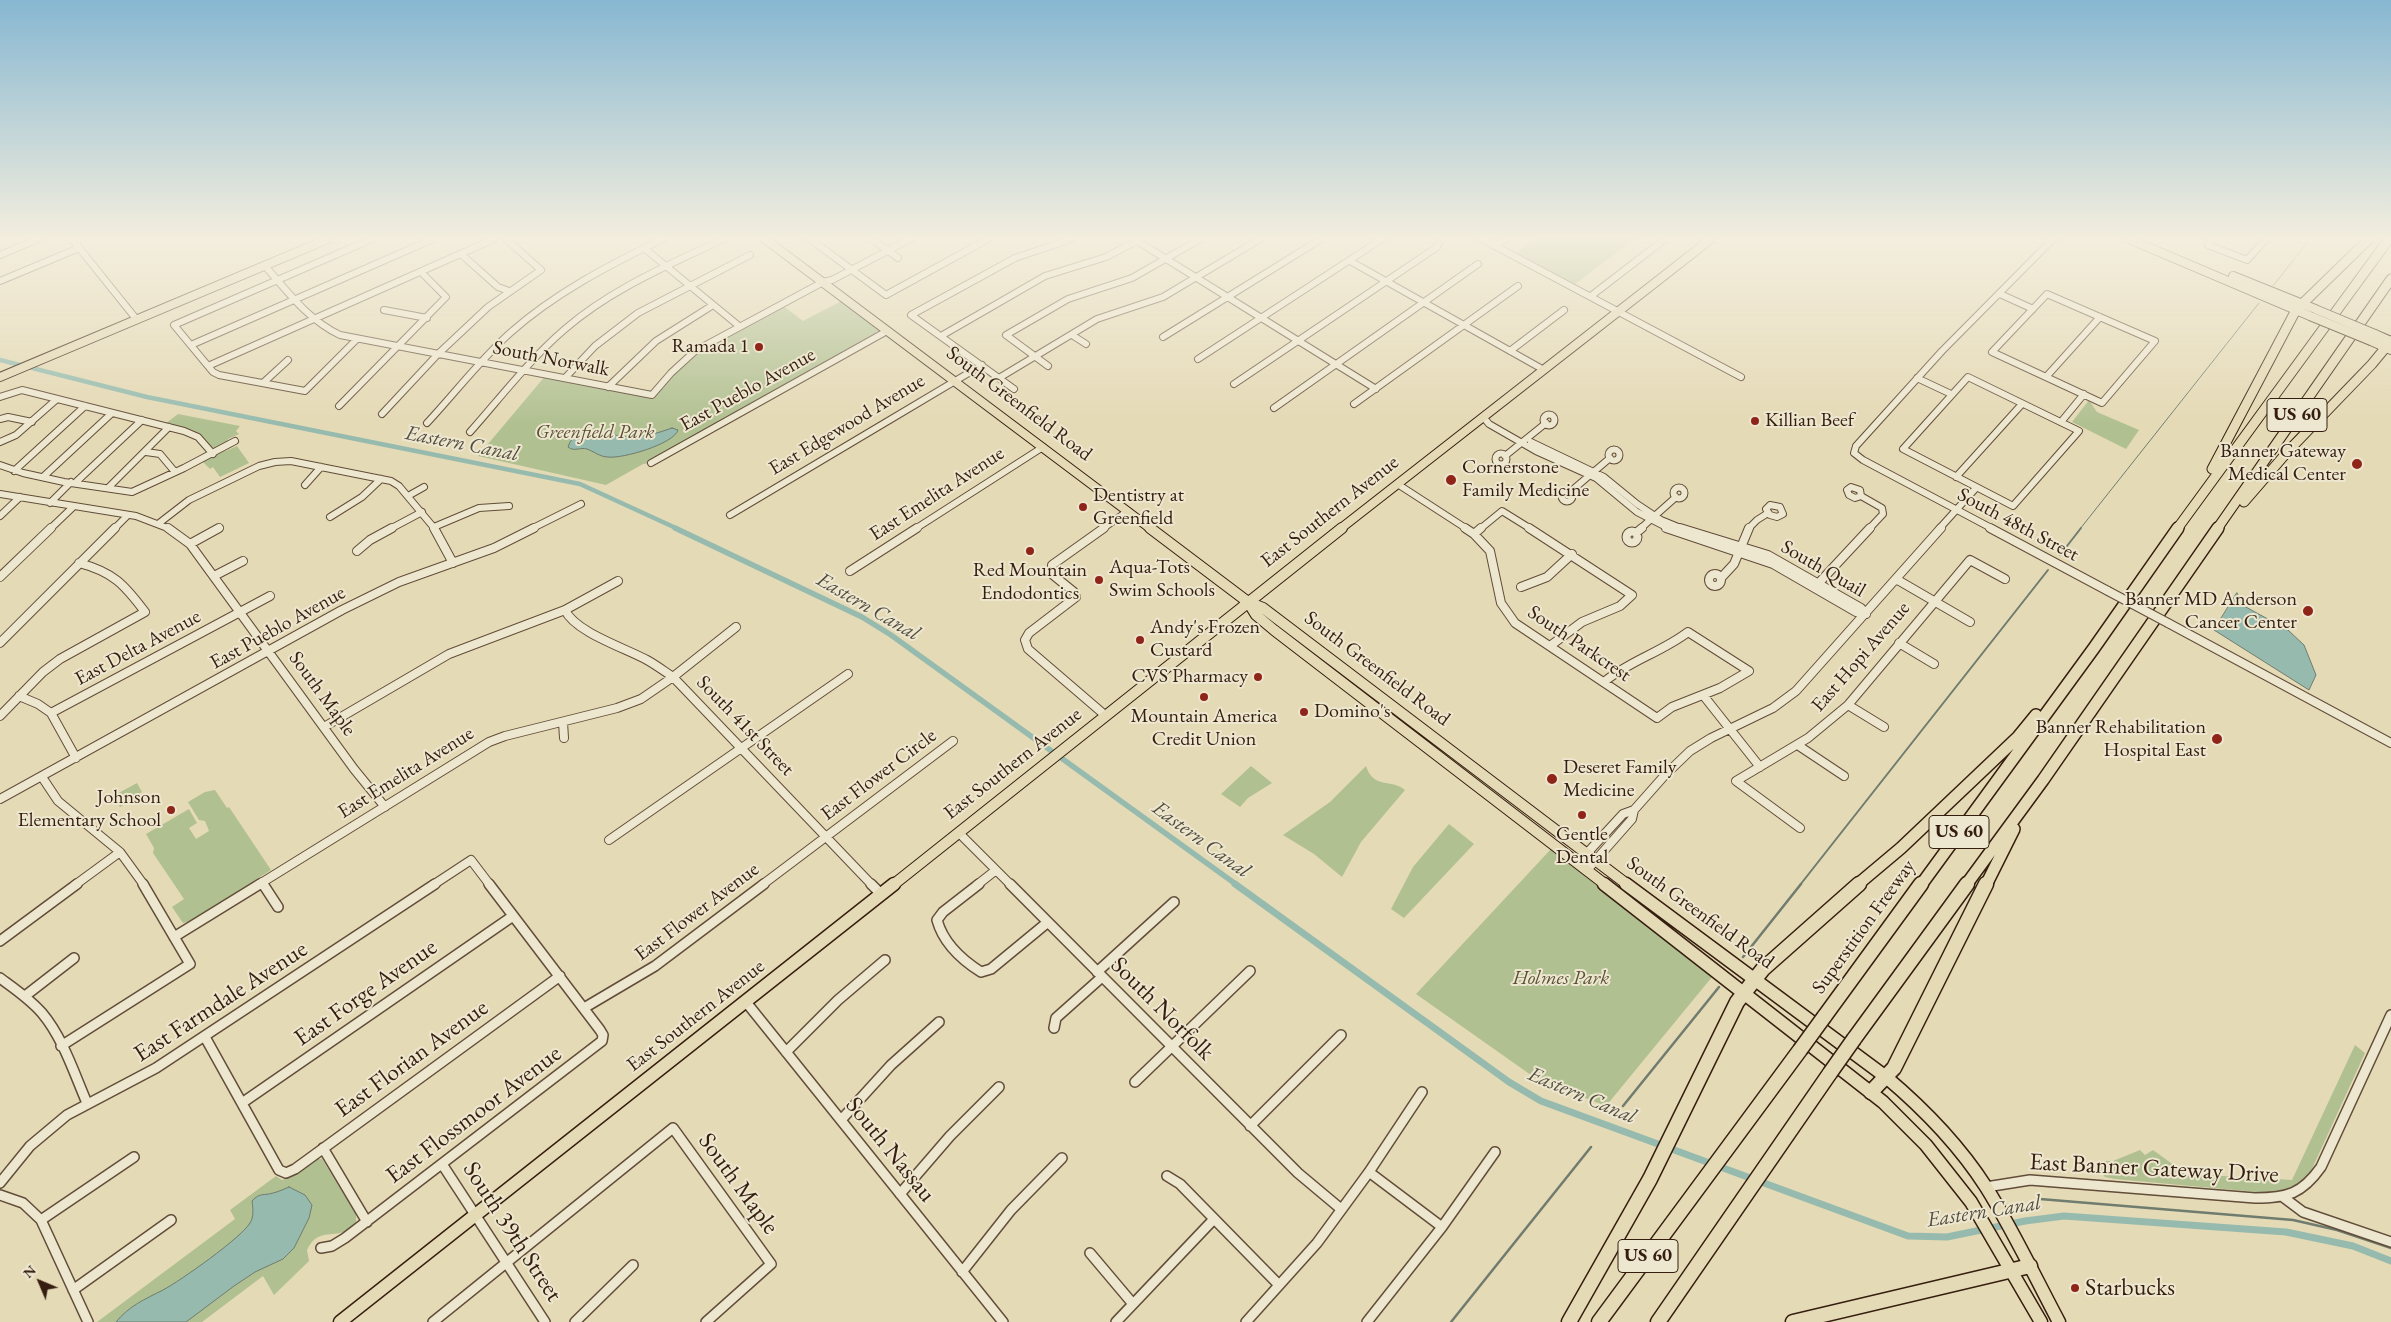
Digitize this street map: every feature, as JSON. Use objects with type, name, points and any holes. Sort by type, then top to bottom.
[{"type":"highway","points":[[2207,486],[2207,478],[2299,307],[2305,301]]},
{"type":"highway","name":"Superstition Freeway","points":[[1598,1322],[2094,648],[2207,486],[2344,301]]},
{"type":"highway","name":"US 60","points":[[1658,1322],[1854,1039],[2043,780],[2376,301]]},
{"type":"highway","points":[[2202,551],[2289,450],[2390,345]]},
{"type":"highway","points":[[1569,1322],[1650,1179],[1737,1002],[1744,993],[1756,978],[1824,913],[1901,848],[2018,737],[2094,648]]},
{"type":"highway","points":[[1871,1092],[1894,1068],[1984,893],[2007,842],[2043,780]]},
{"type":"highway","points":[[1793,1322],[2030,1266]]},
{"type":"main road","points":[[0,377],[183,301]]},
{"type":"main road","name":"South Greenfield Road","points":[[847,301],[1248,602],[1263,608],[1411,720],[1587,862],[1744,993],[1871,1092],[1926,1145],[1977,1211],[2041,1322]]},
{"type":"main road","name":"East Southern Avenue","points":[[340,1322],[746,1002],[1248,602],[1633,301]]},
{"type":"main road","points":[[2283,301],[2299,307]]},
{"type":"main road","points":[[2286,301],[2390,345]]},
{"type":"main road","name":"South Greenfield Road","points":[[1248,602],[1256,615],[1354,690],[1587,862],[1756,978],[1886,1077],[1917,1103],[1949,1136],[1986,1186],[2013,1233],[2059,1322]]},
{"type":"main road","points":[[1310,657],[1320,658],[1346,677],[1357,679]]},
{"type":"main road","points":[[1354,690],[1364,691],[1395,714],[1411,720]]},
{"type":"street","points":[[121,301],[137,320]]},
{"type":"street","points":[[230,301],[174,325],[208,366],[219,375],[304,391],[357,339]]},
{"type":"street","points":[[191,345],[291,301]]},
{"type":"street","name":"South Norwalk","points":[[297,301],[328,331],[357,339],[652,395],[671,373],[695,352],[739,326]]},
{"type":"street","points":[[208,366],[356,301]]},
{"type":"street","points":[[339,406],[443,301]]},
{"type":"street","points":[[382,414],[438,354],[496,301]]},
{"type":"street","points":[[427,423],[509,334],[553,301]]},
{"type":"street","points":[[470,432],[550,342],[605,301]]},
{"type":"street","points":[[566,378],[595,346],[638,313],[661,301]]},
{"type":"street","points":[[708,301],[739,326],[787,301]]},
{"type":"street","points":[[937,301],[911,315],[1014,389]]},
{"type":"street","points":[[941,336],[1002,301]]},
{"type":"street","points":[[1048,366],[1006,336],[1065,301]]},
{"type":"street","points":[[1000,378],[1097,319],[1153,301]]},
{"type":"street","points":[[1163,337],[1224,301]]},
{"type":"street","points":[[1233,301],[1376,389]]},
{"type":"street","points":[[1198,359],[1289,301]]},
{"type":"street","points":[[1234,384],[1357,301]]},
{"type":"street","points":[[1354,404],[1498,301]]},
{"type":"street","points":[[1600,301],[1741,377]]},
{"type":"street","points":[[1951,394],[1917,378],[1993,301]]},
{"type":"street","points":[[2016,301],[2033,308]]},
{"type":"street","points":[[2040,301],[1992,352],[2102,403],[2155,341],[2062,301]]},
{"type":"street","points":[[1274,408],[1424,302],[1544,370]]},
{"type":"street","points":[[608,387],[636,356],[653,342],[670,329],[713,305]]},
{"type":"street","points":[[384,310],[427,318]]},
{"type":"street","points":[[1510,351],[1564,310]]},
{"type":"street","points":[[1118,313],[1122,321]]},
{"type":"street","points":[[2046,377],[2100,317]]},
{"type":"street","name":"East Pueblo Avenue","points":[[651,463],[887,331]]},
{"type":"street","points":[[1072,335],[1086,344]]},
{"type":"street","points":[[262,383],[288,360]]},
{"type":"street","name":"East Edgewood Avenue","points":[[730,515],[982,365]]},
{"type":"street","points":[[1968,377],[2079,430],[2013,506],[1903,449],[1951,394],[1968,377]]},
{"type":"street","name":"South 48th Street","points":[[1917,378],[1856,446],[1854,453],[1863,460],[2391,743]]},
{"type":"street","points":[[0,397],[18,390],[194,433],[213,454]]},
{"type":"street","points":[[2061,422],[2084,394]]},
{"type":"street","points":[[0,442],[16,435],[58,399]]},
{"type":"street","points":[[1956,477],[2022,404]]},
{"type":"street","points":[[14,471],[85,406]]},
{"type":"street","points":[[43,477],[112,413]]},
{"type":"street","points":[[0,419],[8,417],[32,422]]},
{"type":"street","name":"South Quail","points":[[1484,418],[1489,424],[1592,473],[1652,518],[1676,533],[1739,549],[1816,586],[1843,601],[1856,612],[1866,614]]},
{"type":"street","points":[[50,502],[142,420]]},
{"type":"street","points":[[1505,456],[1546,423]]},
{"type":"street","points":[[108,488],[169,427]]},
{"type":"street","points":[[0,465],[14,471],[43,477],[132,492],[213,454],[235,441]]},
{"type":"street","name":"East Emelita Avenue","points":[[850,571],[1043,447]]},
{"type":"street","points":[[146,452],[160,454],[175,472]]},
{"type":"street","points":[[1570,492],[1610,458]]},
{"type":"street","points":[[158,524],[188,500],[259,466],[291,461],[381,479],[399,486],[434,526],[448,548],[453,563]]},
{"type":"street","points":[[305,485],[321,467]]},
{"type":"street","points":[[330,517],[362,497],[381,479]]},
{"type":"street","name":"South Parkcrest","points":[[1399,485],[1474,534],[1490,551],[1501,603],[1515,622],[1657,718],[1672,707],[1703,695]]},
{"type":"street","points":[[408,496],[424,487]]},
{"type":"street","points":[[1587,862],[1632,819],[1634,810],[1688,753],[1762,715],[1791,696],[1866,614],[1976,488]]},
{"type":"street","name":"South Maple","points":[[0,494],[128,515],[158,524],[181,535],[190,544],[385,807]]},
{"type":"street","points":[[1636,533],[1676,496]]},
{"type":"street","points":[[1816,586],[1883,514],[1882,508],[1861,496]]},
{"type":"street","points":[[0,516],[20,497]]},
{"type":"street","points":[[434,526],[477,507],[491,504],[509,506]]},
{"type":"street","name":"East Pueblo Avenue","points":[[0,800],[342,610],[391,586],[494,548],[581,504]]},
{"type":"street","points":[[0,577],[73,507]]},
{"type":"street","points":[[1106,716],[1028,649],[1025,640],[1029,632],[1076,597],[1074,592],[1053,575],[1052,565],[1128,511]]},
{"type":"street","points":[[1474,534],[1502,511],[1628,590],[1632,595],[1620,606],[1582,622],[1550,646]]},
{"type":"street","points":[[357,551],[370,540],[422,512]]},
{"type":"street","points":[[1721,578],[1732,568],[1743,536],[1752,522],[1768,513]]},
{"type":"street","points":[[0,643],[128,515]]},
{"type":"street","points":[[190,544],[218,528]]},
{"type":"street","points":[[1522,587],[1547,577],[1572,554]]},
{"type":"street","name":"East Hopi Avenue","points":[[1800,828],[1736,781],[1799,746],[1848,705],[1934,600],[1970,560],[2005,579]]},
{"type":"street","points":[[214,576],[243,561]]},
{"type":"street","points":[[0,716],[60,659],[145,612],[116,576],[103,568],[79,563]]},
{"type":"street","points":[[1896,579],[1970,622]]},
{"type":"street","points":[[324,727],[449,654],[565,610],[618,581]]},
{"type":"street","name":"East Delta Avenue","points":[[51,712],[270,596]]},
{"type":"street","name":"South 41st Street","points":[[565,610],[568,617],[580,627],[649,662],[673,677],[881,894]]},
{"type":"street","name":"East Emelita Avenue","points":[[174,937],[489,742],[505,736],[627,705],[642,698],[673,677],[736,627]]},
{"type":"street","points":[[1604,682],[1614,672],[1675,644],[1688,632],[1749,671],[1732,683],[1703,695],[1760,768]]},
{"type":"street","points":[[1899,643],[1934,664]]},
{"type":"street","points":[[608,840],[848,674]]},
{"type":"street","points":[[19,696],[51,712],[76,758]]},
{"type":"street","points":[[1848,705],[1884,727]]},
{"type":"street","points":[[563,722],[564,738]]},
{"type":"street","name":"East Flower Circle","points":[[826,837],[953,740]]},
{"type":"street","points":[[1799,746],[1844,776]]},
{"type":"street","points":[[42,777],[58,801],[120,852],[148,890],[190,964],[61,1046]]},
{"type":"street","name":"South Norfolk","points":[[959,833],[1298,1174],[1341,1209]]},
{"type":"street","name":"East Flower Avenue","points":[[584,1008],[608,992],[635,979],[655,966],[826,837]]},
{"type":"street","points":[[0,941],[120,852]]},
{"type":"street","name":"East Farmdale Avenue","points":[[0,1183],[34,1142],[66,1117],[87,1103],[139,1079],[471,860],[513,916]]},
{"type":"street","points":[[996,870],[943,912],[937,920],[938,929],[973,967],[981,972],[991,969],[1048,922]]},
{"type":"street","points":[[262,882],[278,907]]},
{"type":"street","points":[[1054,1028],[1056,1018],[1174,902]]},
{"type":"street","points":[[513,916],[584,1008]]},
{"type":"street","name":"East Forge Avenue","points":[[242,1103],[513,916]]},
{"type":"street","points":[[25,996],[74,958]]},
{"type":"street","points":[[786,1052],[838,1000],[885,960]]},
{"type":"street","points":[[1135,1082],[1250,971]]},
{"type":"street","name":"East Florian Avenue","points":[[242,1103],[279,1170],[286,1173],[560,976]]},
{"type":"street","points":[[0,978],[25,996],[43,1014],[61,1046],[87,1103]]},
{"type":"street","name":"South Nassau","points":[[746,1002],[1002,1322]]},
{"type":"street","name":"East Flossmoor Avenue","points":[[321,1248],[339,1242],[367,1222],[596,1048],[603,1038],[602,1032],[584,1008]]},
{"type":"street","name":"East Banner Gateway Drive","points":[[1986,1186],[2030,1180],[2255,1198],[2283,1197],[2305,1188],[2321,1167],[2391,1015]]},
{"type":"street","points":[[841,1120],[891,1065],[939,1022]]},
{"type":"street","points":[[1250,1126],[1341,1035]]},
{"type":"street","points":[[205,1037],[242,1103]]},
{"type":"street","points":[[900,1194],[950,1136],[999,1087]]},
{"type":"street","points":[[1246,1322],[1317,1242],[1369,1172],[1422,1092]]},
{"type":"street","name":"South Maple","points":[[506,1264],[672,1128],[771,1264],[706,1322]]},
{"type":"street","points":[[323,1148],[367,1222]]},
{"type":"street","points":[[1367,1322],[1442,1227],[1495,1152]]},
{"type":"street","points":[[41,1220],[134,1157]]},
{"type":"street","points":[[962,1272],[1011,1210],[1062,1158]]},
{"type":"street","name":"South 39th Street","points":[[442,1164],[474,1216],[545,1322]]},
{"type":"street","points":[[1369,1172],[1442,1227]]},
{"type":"street","points":[[1167,1176],[1180,1184],[1279,1285]]},
{"type":"street","points":[[0,1195],[23,1203],[41,1220],[88,1322]]},
{"type":"street","points":[[2283,1197],[2303,1212],[2391,1242]]},
{"type":"street","points":[[1116,1322],[1214,1219]]},
{"type":"street","points":[[73,1290],[171,1220]]},
{"type":"street","points":[[1090,1253],[1134,1304]]},
{"type":"street","points":[[433,1322],[506,1264]]},
{"type":"street","points":[[575,1322],[633,1265]]},
{"type":"green space","name":"Greenfield Park","points":[[842,301],[847,301],[887,331],[651,463],[643,464],[606,485],[478,456],[546,375],[652,395],[683,361],[781,304],[803,321]]},
{"type":"green space","points":[[2089,400],[2097,412],[2139,430],[2126,449],[2072,422]]},
{"type":"green space","points":[[178,414],[240,426],[236,431],[239,434],[228,439],[226,443],[214,451],[192,432],[165,424]]},
{"type":"green space","points":[[237,446],[249,463],[220,477],[213,467],[210,469],[202,461]]},
{"type":"green space","points":[[1251,766],[1272,783],[1248,798],[1240,807],[1221,794]]},
{"type":"green space","points":[[1366,766],[1369,773],[1378,781],[1405,790],[1361,842],[1342,877],[1314,854],[1283,835],[1330,802]]},
{"type":"green space","points":[[137,783],[142,792],[120,807],[113,796]]},
{"type":"green space","points":[[215,790],[227,808],[229,807],[271,870],[191,921],[183,923],[172,907],[184,899],[153,853],[154,848],[146,834],[189,809],[197,823],[189,828],[196,839],[209,831],[205,821],[199,820],[188,802],[205,792]]},
{"type":"green space","points":[[1449,824],[1474,844],[1404,918],[1391,909],[1413,867]]},
{"type":"green space","name":"Holmes Park","points":[[1551,849],[1712,977],[1606,1106],[1538,1080],[1416,994]]},
{"type":"green space","points":[[2355,1045],[2365,1053],[2311,1171],[2291,1186],[2267,1193],[2115,1179],[2105,1177],[2099,1169],[2101,1161],[2113,1161],[2140,1150],[2145,1155],[2153,1150],[2189,1176],[2213,1175],[2276,1181],[2277,1179],[2292,1180]]},
{"type":"green space","points":[[316,1159],[322,1159],[356,1214],[356,1222],[344,1232],[324,1235],[312,1242],[307,1250],[309,1261],[274,1295],[263,1276],[202,1322],[97,1322],[235,1219],[230,1210],[276,1176],[282,1180],[292,1176]]},
{"type":"water","points":[[672,428],[678,430],[667,440],[658,445],[624,456],[605,457],[587,449],[568,447],[572,439],[586,432],[636,437]]},
{"type":"water","points":[[2237,593],[2244,606],[2288,630],[2304,645],[2316,675],[2309,690],[2214,630]]},
{"type":"water","points":[[289,1187],[305,1195],[312,1205],[309,1218],[294,1248],[283,1259],[255,1272],[186,1322],[116,1322],[132,1307],[182,1278],[235,1239],[251,1221],[253,1212],[252,1201],[255,1198]]},
{"type":"waterway","points":[[2080,529],[2259,303]]},
{"type":"waterway","name":"Eastern Canal","points":[[0,360],[147,397],[580,484],[678,529]]},
{"type":"waterway","name":"Eastern Canal","points":[[675,528],[862,617],[891,635],[1237,885]]},
{"type":"waterway","points":[[2060,555],[2081,528]]},
{"type":"waterway","points":[[1800,885],[2048,570]]},
{"type":"waterway","name":"Eastern Canal","points":[[1235,884],[1509,1082],[1541,1101],[1908,1236],[1947,1237],[2025,1221],[2064,1216],[2286,1232],[2353,1246],[2391,1261]]},
{"type":"waterway","points":[[1743,957],[1801,884]]},
{"type":"waterway","points":[[1623,1106],[1719,987]]},
{"type":"waterway","points":[[1451,1322],[1591,1147]]},
{"type":"waterway","points":[[2040,1199],[2293,1220],[2337,1230],[2391,1248]]},
{"type":"place","name":"Ramada 1","points":[[759,347]]},
{"type":"place","name":"Killian Beef","points":[[1755,421]]},
{"type":"place","name":"Banner Gateway Medical Center","points":[[2357,464]]},
{"type":"place","name":"Cornerstone Family Medicine","points":[[1451,480]]},
{"type":"place","name":"Dentistry at Greenfield","points":[[1083,507]]},
{"type":"place","name":"Red Mountain Endodontics","points":[[1030,551]]},
{"type":"place","name":"Aqua-Tots Swim Schools","points":[[1099,580]]},
{"type":"place","name":"Banner MD Anderson Cancer Center","points":[[2308,611]]},
{"type":"place","name":"Andy's Frozen Custard","points":[[1140,640]]},
{"type":"place","name":"CVS Pharmacy","points":[[1258,677]]},
{"type":"place","name":"Mountain America Credit Union","points":[[1204,697]]},
{"type":"place","name":"Domino's","points":[[1304,712]]},
{"type":"place","name":"Banner Rehabilitation Hospital East","points":[[2217,739]]},
{"type":"place","name":"Deseret Family Medicine","points":[[1552,779]]},
{"type":"place","name":"Johnson Elementary School","points":[[171,810]]},
{"type":"place","name":"Gentle Dental","points":[[1582,815]]},
{"type":"place","name":"Starbucks","points":[[2075,1288]]}]
